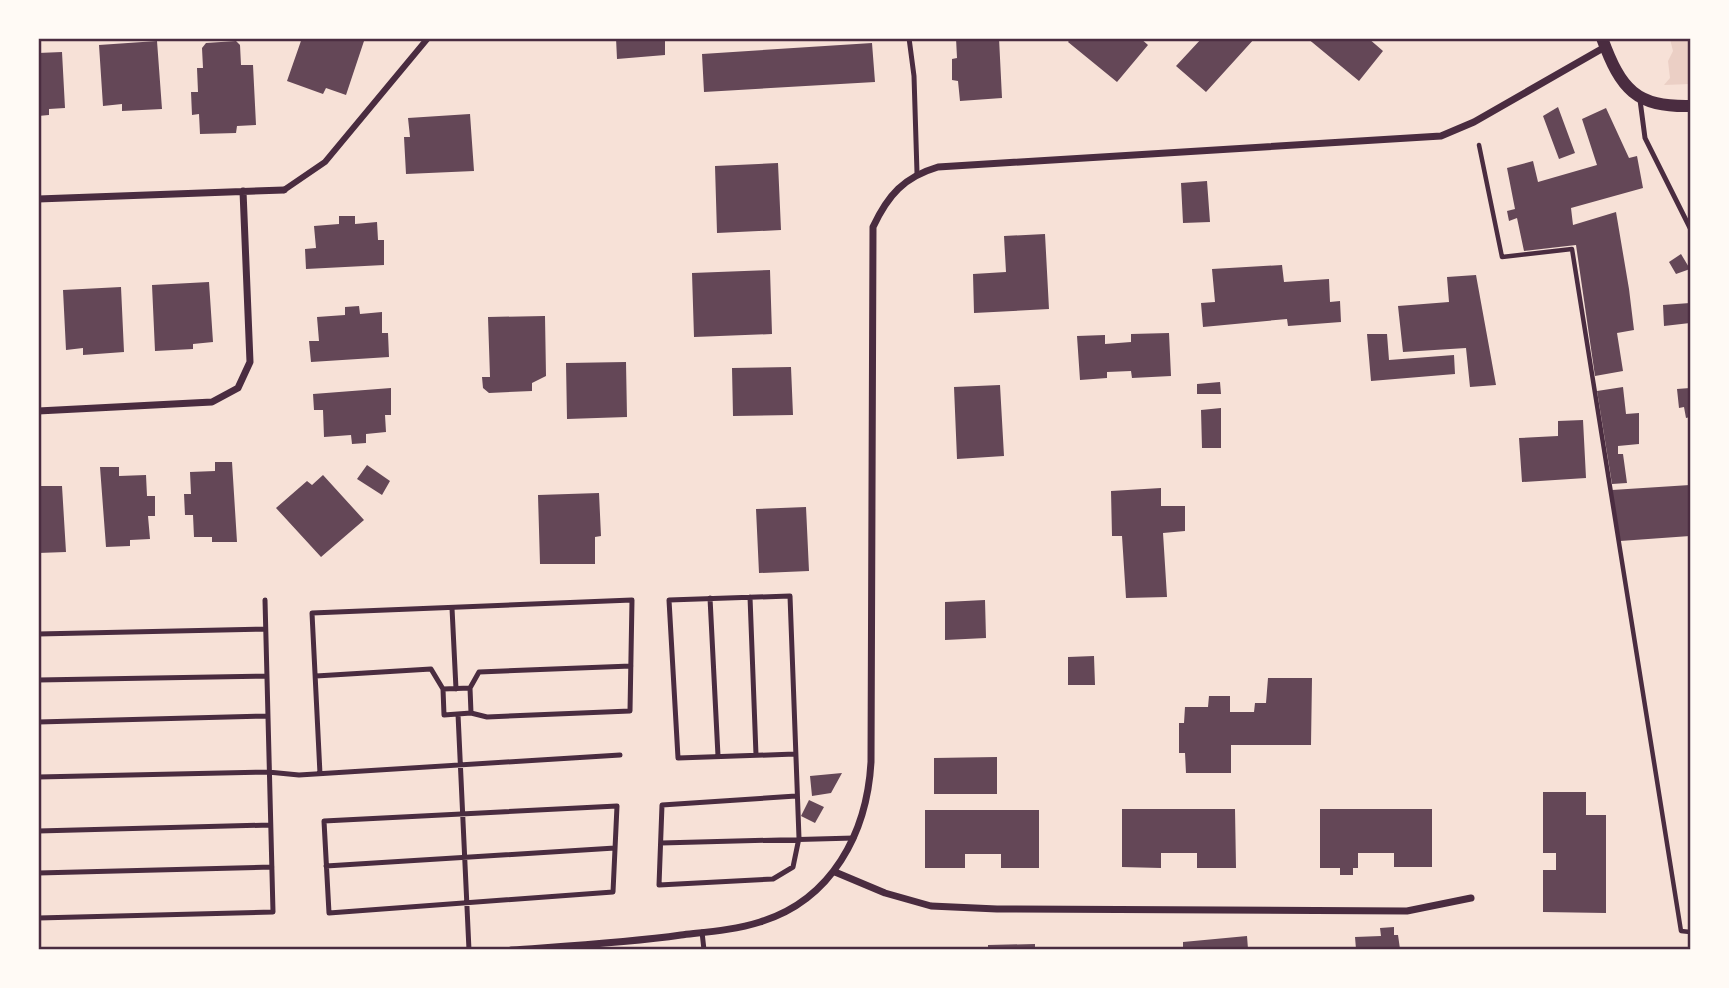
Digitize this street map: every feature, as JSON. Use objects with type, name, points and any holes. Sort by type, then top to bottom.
[{"type":"street","points":[[38,199],[284,190],[326,162],[428,38]]},
{"type":"street","points":[[510,950],[702,932],[761,922],[781,914],[823,886],[835,872],[855,838],[870,784],[871,762],[873,227],[884,205],[901,184],[917,173],[938,167],[1441,136],[1474,122],[1603,43],[1625,83],[1640,100],[1661,107],[1690,106]]},
{"type":"street","points":[[38,411],[212,402],[238,388],[250,362],[243,191]]},
{"type":"street","points":[[835,872],[885,892],[944,906],[1407,911],[1471,898]]},
{"type":"lane","points":[[909,38],[914,76],[917,173]]},
{"type":"lane","points":[[1640,100],[1645,138],[1690,228]]},
{"type":"lane","points":[[794,754],[678,758],[669,600],[790,596],[799,838],[793,867],[773,879],[659,885],[662,805],[796,796]]},
{"type":"lane","points":[[750,597],[756,755]]},
{"type":"lane","points":[[710,598],[718,757]]},
{"type":"lane","points":[[38,918],[273,912],[265,600]]},
{"type":"lane","points":[[316,676],[431,669],[443,689],[444,715],[471,713],[487,717],[630,711],[632,600],[312,613],[320,774]]},
{"type":"lane","points":[[452,608],[456,689]]},
{"type":"lane","points":[[38,634],[265,629]]},
{"type":"lane","points":[[471,713],[470,688],[479,672],[631,666]]},
{"type":"lane","points":[[38,680],[266,676]]},
{"type":"lane","points":[[443,689],[470,688]]},
{"type":"lane","points":[[458,714],[469,950]]},
{"type":"lane","points":[[38,722],[267,716]]},
{"type":"lane","points":[[38,777],[268,772],[320,774],[620,755]]},
{"type":"lane","points":[[617,806],[613,892],[467,905],[329,913],[324,821],[463,814],[617,806]]},
{"type":"lane","points":[[38,831],[270,825]]},
{"type":"lane","points":[[661,843],[855,838]]},
{"type":"lane","points":[[326,866],[615,848]]},
{"type":"lane","points":[[38,873],[272,867]]},
{"type":"lane","points":[[702,932],[704,950]]},
{"type":"path","points":[[1474,122],[1502,257],[1572,249],[1681,931],[1690,932]]},
{"type":"shaded area","points":[[1670,39],[1690,39],[1690,84],[1664,85],[1670,78],[1668,61],[1673,51]]},
{"type":"building","points":[[302,38],[365,38],[346,95],[326,88],[323,94],[287,81]]},
{"type":"building","points":[[616,38],[665,38],[665,55],[617,59]]},
{"type":"building","points":[[956,38],[999,38],[1002,98],[960,101],[958,81],[952,80],[952,59],[957,58]]},
{"type":"building","points":[[1071,38],[1140,38],[1148,45],[1117,82],[1068,42]]},
{"type":"building","points":[[1202,38],[1255,38],[1206,92],[1176,66]]},
{"type":"building","points":[[1307,38],[1368,38],[1383,51],[1359,81]]},
{"type":"building","points":[[157,41],[162,109],[122,111],[122,104],[103,106],[99,45]]},
{"type":"building","points":[[236,41],[240,45],[241,65],[253,65],[256,125],[237,126],[236,133],[200,134],[199,114],[192,115],[191,92],[198,92],[197,68],[203,68],[202,48],[206,43]]},
{"type":"building","points":[[872,43],[875,82],[704,92],[702,54]]},
{"type":"building","points":[[62,52],[65,108],[49,109],[49,115],[38,116],[38,53]]},
{"type":"building","points":[[1558,107],[1575,153],[1559,159],[1543,116]]},
{"type":"building","points":[[1606,108],[1629,158],[1637,156],[1643,188],[1571,208],[1573,225],[1616,212],[1629,289],[1634,330],[1617,333],[1623,371],[1595,376],[1576,245],[1524,251],[1517,218],[1509,221],[1507,211],[1515,209],[1507,168],[1533,161],[1538,182],[1597,165],[1582,119]]},
{"type":"building","points":[[470,114],[474,171],[406,174],[404,137],[410,137],[408,118]]},
{"type":"building","points":[[778,163],[781,230],[717,233],[715,166]]},
{"type":"building","points":[[1207,181],[1210,222],[1183,223],[1181,183]]},
{"type":"building","points":[[339,216],[355,216],[355,224],[377,222],[378,240],[384,240],[384,265],[306,269],[305,249],[316,248],[314,226],[339,224]]},
{"type":"building","points":[[1045,234],[1049,309],[974,313],[973,274],[1006,272],[1004,236]]},
{"type":"building","points":[[1681,254],[1690,269],[1676,274],[1669,262]]},
{"type":"building","points":[[1282,265],[1284,282],[1329,279],[1330,302],[1340,301],[1341,322],[1288,326],[1287,319],[1203,327],[1201,303],[1215,302],[1212,269]]},
{"type":"building","points":[[770,270],[772,334],[694,337],[692,273]]},
{"type":"building","points":[[1476,275],[1496,385],[1470,387],[1466,348],[1403,352],[1398,306],[1449,302],[1447,277]]},
{"type":"building","points":[[209,282],[213,342],[193,344],[193,349],[155,351],[152,285]]},
{"type":"building","points":[[121,287],[124,352],[83,355],[83,348],[66,350],[63,290]]},
{"type":"building","points":[[1690,303],[1690,323],[1664,326],[1663,305]]},
{"type":"building","points":[[359,306],[360,314],[382,312],[382,333],[388,333],[389,357],[311,362],[309,341],[319,341],[317,317],[345,315],[345,307]]},
{"type":"building","points":[[545,316],[546,376],[532,383],[532,391],[489,393],[483,388],[482,377],[490,377],[488,317]]},
{"type":"building","points":[[1169,333],[1171,376],[1132,378],[1131,371],[1107,372],[1107,378],[1080,380],[1077,336],[1105,335],[1105,344],[1131,342],[1131,334]]},
{"type":"building","points":[[1367,334],[1387,334],[1389,360],[1454,355],[1455,374],[1371,381]]},
{"type":"building","points":[[626,362],[627,417],[567,419],[566,363]]},
{"type":"building","points":[[791,367],[793,415],[733,416],[732,368]]},
{"type":"building","points":[[1220,382],[1221,394],[1197,394],[1197,384]]},
{"type":"building","points":[[1000,385],[1004,456],[957,459],[954,387]]},
{"type":"building","points":[[1623,387],[1626,414],[1639,413],[1639,444],[1618,446],[1618,454],[1623,454],[1627,483],[1612,484],[1597,391]]},
{"type":"building","points":[[391,388],[391,415],[385,415],[386,432],[366,434],[366,443],[352,444],[351,435],[324,437],[323,410],[314,410],[313,394]]},
{"type":"building","points":[[1690,388],[1690,417],[1686,418],[1684,407],[1679,408],[1677,389]]},
{"type":"building","points":[[1221,408],[1221,448],[1202,448],[1201,410]]},
{"type":"building","points":[[1583,420],[1586,478],[1522,482],[1519,438],[1558,436],[1558,421]]},
{"type":"building","points":[[215,462],[232,462],[237,542],[212,542],[212,537],[194,537],[193,515],[185,515],[184,494],[191,494],[190,472],[215,471]]},
{"type":"building","points":[[367,465],[390,481],[382,495],[357,479]]},
{"type":"building","points":[[100,467],[119,467],[119,476],[146,475],[147,496],[155,496],[155,516],[148,516],[150,539],[130,540],[130,546],[106,547]]},
{"type":"building","points":[[323,475],[364,520],[321,557],[276,508],[307,481],[312,485]]},
{"type":"building","points":[[1690,485],[1690,536],[1620,541],[1612,490]]},
{"type":"building","points":[[38,486],[62,486],[66,552],[38,553]]},
{"type":"building","points":[[1161,488],[1161,506],[1185,506],[1185,531],[1163,533],[1167,597],[1126,598],[1122,536],[1112,536],[1111,491]]},
{"type":"building","points":[[599,493],[601,536],[595,537],[595,564],[540,564],[538,495]]},
{"type":"building","points":[[806,507],[809,571],[759,573],[756,509]]},
{"type":"building","points":[[985,600],[986,638],[945,640],[945,602]]},
{"type":"building","points":[[1094,656],[1095,685],[1068,685],[1068,657]]},
{"type":"building","points":[[1268,678],[1312,678],[1311,745],[1231,745],[1231,773],[1186,773],[1185,753],[1179,753],[1179,723],[1184,723],[1185,707],[1208,707],[1209,696],[1230,696],[1230,712],[1254,712],[1255,703],[1266,703]]},
{"type":"building","points":[[997,757],[997,794],[934,794],[934,758]]},
{"type":"building","points":[[842,773],[831,793],[812,796],[810,776]]},
{"type":"building","points":[[1543,792],[1586,792],[1586,815],[1606,815],[1606,913],[1543,912],[1543,870],[1556,870],[1556,853],[1543,853]]},
{"type":"building","points":[[809,800],[824,807],[815,823],[801,816]]},
{"type":"building","points":[[1122,809],[1235,809],[1236,868],[1197,868],[1197,853],[1161,853],[1161,868],[1122,867]]},
{"type":"building","points":[[1320,809],[1432,809],[1432,867],[1394,867],[1394,853],[1358,853],[1358,868],[1353,868],[1353,875],[1340,875],[1340,868],[1320,868]]},
{"type":"building","points":[[925,810],[1039,810],[1039,868],[1001,868],[1001,854],[965,854],[965,868],[925,868]]},
{"type":"building","points":[[1394,927],[1394,935],[1398,935],[1400,949],[1356,949],[1355,937],[1381,936],[1380,928]]},
{"type":"building","points":[[1247,936],[1248,949],[1183,949],[1183,942]]},
{"type":"building","points":[[1035,944],[1035,949],[988,949],[988,945]]}]
